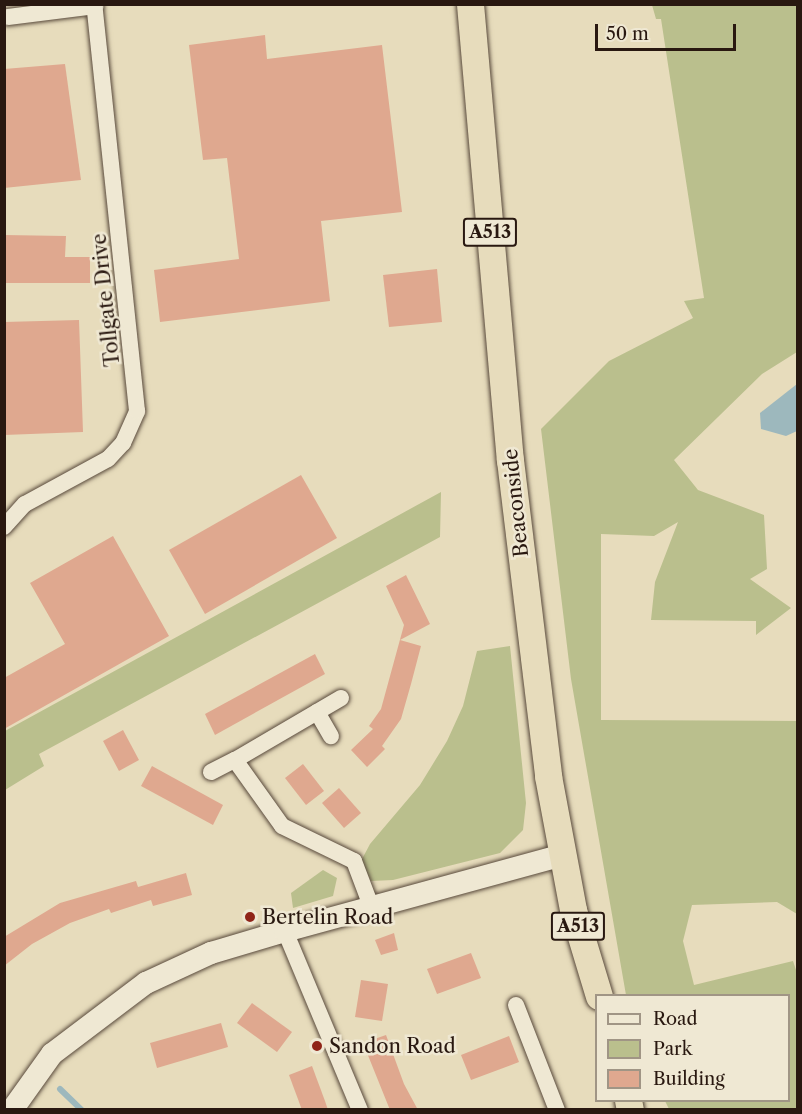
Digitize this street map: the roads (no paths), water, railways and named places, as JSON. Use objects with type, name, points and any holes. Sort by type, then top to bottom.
[{"type":"highway","name":"Beaconside","points":[[470,4],[510,460],[562,855],[598,994]]},
{"type":"main road","points":[[12,1110],[52,1054],[146,983],[211,953],[370,906],[562,855]]},
{"type":"street","points":[[8,17],[94,5]]},
{"type":"street","name":"Tollgate Drive","points":[[4,527],[25,504],[108,459],[123,443],[136,411],[94,5]]},
{"type":"street","points":[[211,772],[340,698]]},
{"type":"street","points":[[317,712],[331,736]]},
{"type":"street","points":[[235,760],[282,826],[354,861],[370,906]]},
{"type":"street","points":[[285,931],[360,1110]]},
{"type":"street","points":[[516,1005],[557,1110]]},
{"type":"water","points":[[797,384],[797,431],[786,436],[761,429],[760,413]]},
{"type":"waterway","points":[[60,1089],[82,1110]]},
{"type":"place","name":"Bertelin Road","points":[[250,917]]},
{"type":"place","name":"Sandon Road","points":[[317,1046]]}]
